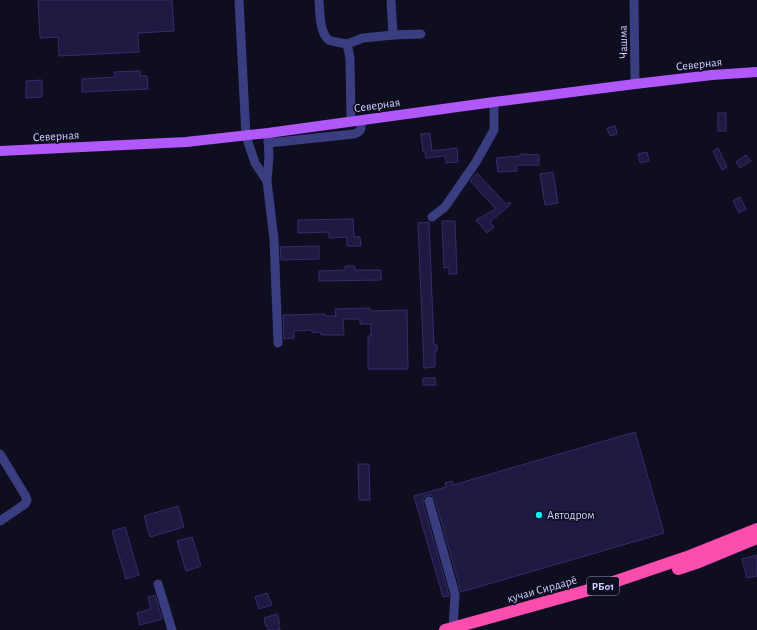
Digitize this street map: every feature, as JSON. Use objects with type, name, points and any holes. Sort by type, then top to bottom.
[{"type":"highway","name":"кучаи Сирдарё","points":[[450,629],[596,588],[687,557],[757,529]]},
{"type":"highway","name":"РБ01","points":[[469,630],[652,578],[700,562],[757,538]]},
{"type":"main road","name":"Северная","points":[[0,151],[186,142],[246,136],[268,138],[356,121],[494,102],[712,75],[757,72]]},
{"type":"street","points":[[239,0],[246,136],[255,163],[267,181]]},
{"type":"street","points":[[320,0],[321,25],[324,35],[329,40],[347,44],[363,38],[421,34]]},
{"type":"street","points":[[391,0],[393,35]]},
{"type":"street","name":"Чашма","points":[[634,0],[635,84]]},
{"type":"street","points":[[347,44],[350,58],[356,121]]},
{"type":"street","points":[[432,217],[445,207],[476,162],[494,130],[494,102]]},
{"type":"street","points":[[268,138],[267,181],[274,239],[278,344]]},
{"type":"street","points":[[0,454],[25,495],[26,500],[25,504],[0,520]]},
{"type":"street","points":[[429,501],[455,594],[450,629]]},
{"type":"street","points":[[158,584],[172,630]]},
{"type":"building","points":[[38,0],[172,0],[174,31],[138,33],[139,52],[59,56],[58,37],[40,38]]},
{"type":"building","points":[[140,71],[140,76],[147,76],[148,89],[82,92],[82,79],[115,77],[114,72]]},
{"type":"building","points":[[42,80],[42,97],[26,98],[26,81]]},
{"type":"building","points":[[718,113],[726,113],[726,131],[718,131]]},
{"type":"building","points":[[615,126],[617,134],[610,136],[607,128]]},
{"type":"building","points":[[430,133],[432,151],[457,148],[458,162],[446,163],[445,156],[426,158],[425,152],[423,152],[421,134]]},
{"type":"building","points":[[718,148],[727,167],[722,170],[713,151]]},
{"type":"building","points":[[647,152],[649,161],[640,163],[638,154]]},
{"type":"building","points":[[520,154],[539,155],[539,165],[516,165],[517,171],[498,172],[496,158],[520,156]]},
{"type":"building","points":[[746,155],[751,161],[740,168],[736,162]]},
{"type":"building","points":[[553,172],[558,203],[545,205],[540,174]]},
{"type":"building","points":[[477,173],[506,204],[510,202],[511,204],[490,222],[494,227],[487,233],[476,220],[496,209],[470,181]]},
{"type":"building","points":[[740,197],[746,209],[739,213],[733,201]]},
{"type":"building","points":[[353,219],[354,237],[360,237],[361,246],[347,246],[347,237],[329,238],[329,232],[298,233],[298,220]]},
{"type":"building","points":[[442,221],[455,221],[457,274],[449,274],[449,267],[444,268]]},
{"type":"building","points":[[429,222],[434,345],[437,345],[437,351],[435,351],[435,367],[424,368],[418,223]]},
{"type":"building","points":[[319,246],[319,259],[281,260],[280,247]]},
{"type":"building","points":[[345,266],[355,266],[355,270],[381,270],[381,280],[319,281],[319,271],[345,270]]},
{"type":"building","points":[[370,308],[371,311],[407,310],[408,369],[368,369],[368,336],[371,336],[371,324],[360,324],[360,319],[343,319],[344,335],[321,335],[320,332],[312,333],[312,330],[294,331],[294,338],[284,339],[283,315],[325,314],[325,316],[336,316],[335,309]]},
{"type":"building","points":[[423,378],[435,378],[436,385],[423,385]]},
{"type":"building","name":"Автодром","points":[[635,432],[664,533],[461,592],[435,499],[431,495],[427,495],[423,499],[423,503],[449,595],[443,597],[414,496],[446,487],[445,483],[452,481],[453,485]]},
{"type":"building","points":[[358,464],[369,464],[370,500],[359,500]]},
{"type":"building","points":[[178,506],[184,527],[150,537],[144,516]]},
{"type":"building","points":[[125,527],[139,575],[126,579],[112,531]]},
{"type":"building","points":[[192,537],[201,566],[186,571],[177,541]]},
{"type":"building","points":[[757,555],[757,576],[747,578],[742,559]]},
{"type":"building","points":[[267,593],[272,605],[259,609],[255,597]]},
{"type":"building","points":[[155,595],[162,619],[140,625],[137,613],[151,609],[148,597]]},
{"type":"building","points":[[277,614],[280,623],[278,623],[280,630],[269,630],[267,626],[266,627],[264,618]]},
{"type":"place","name":"Автодром","points":[[539,515]]}]
